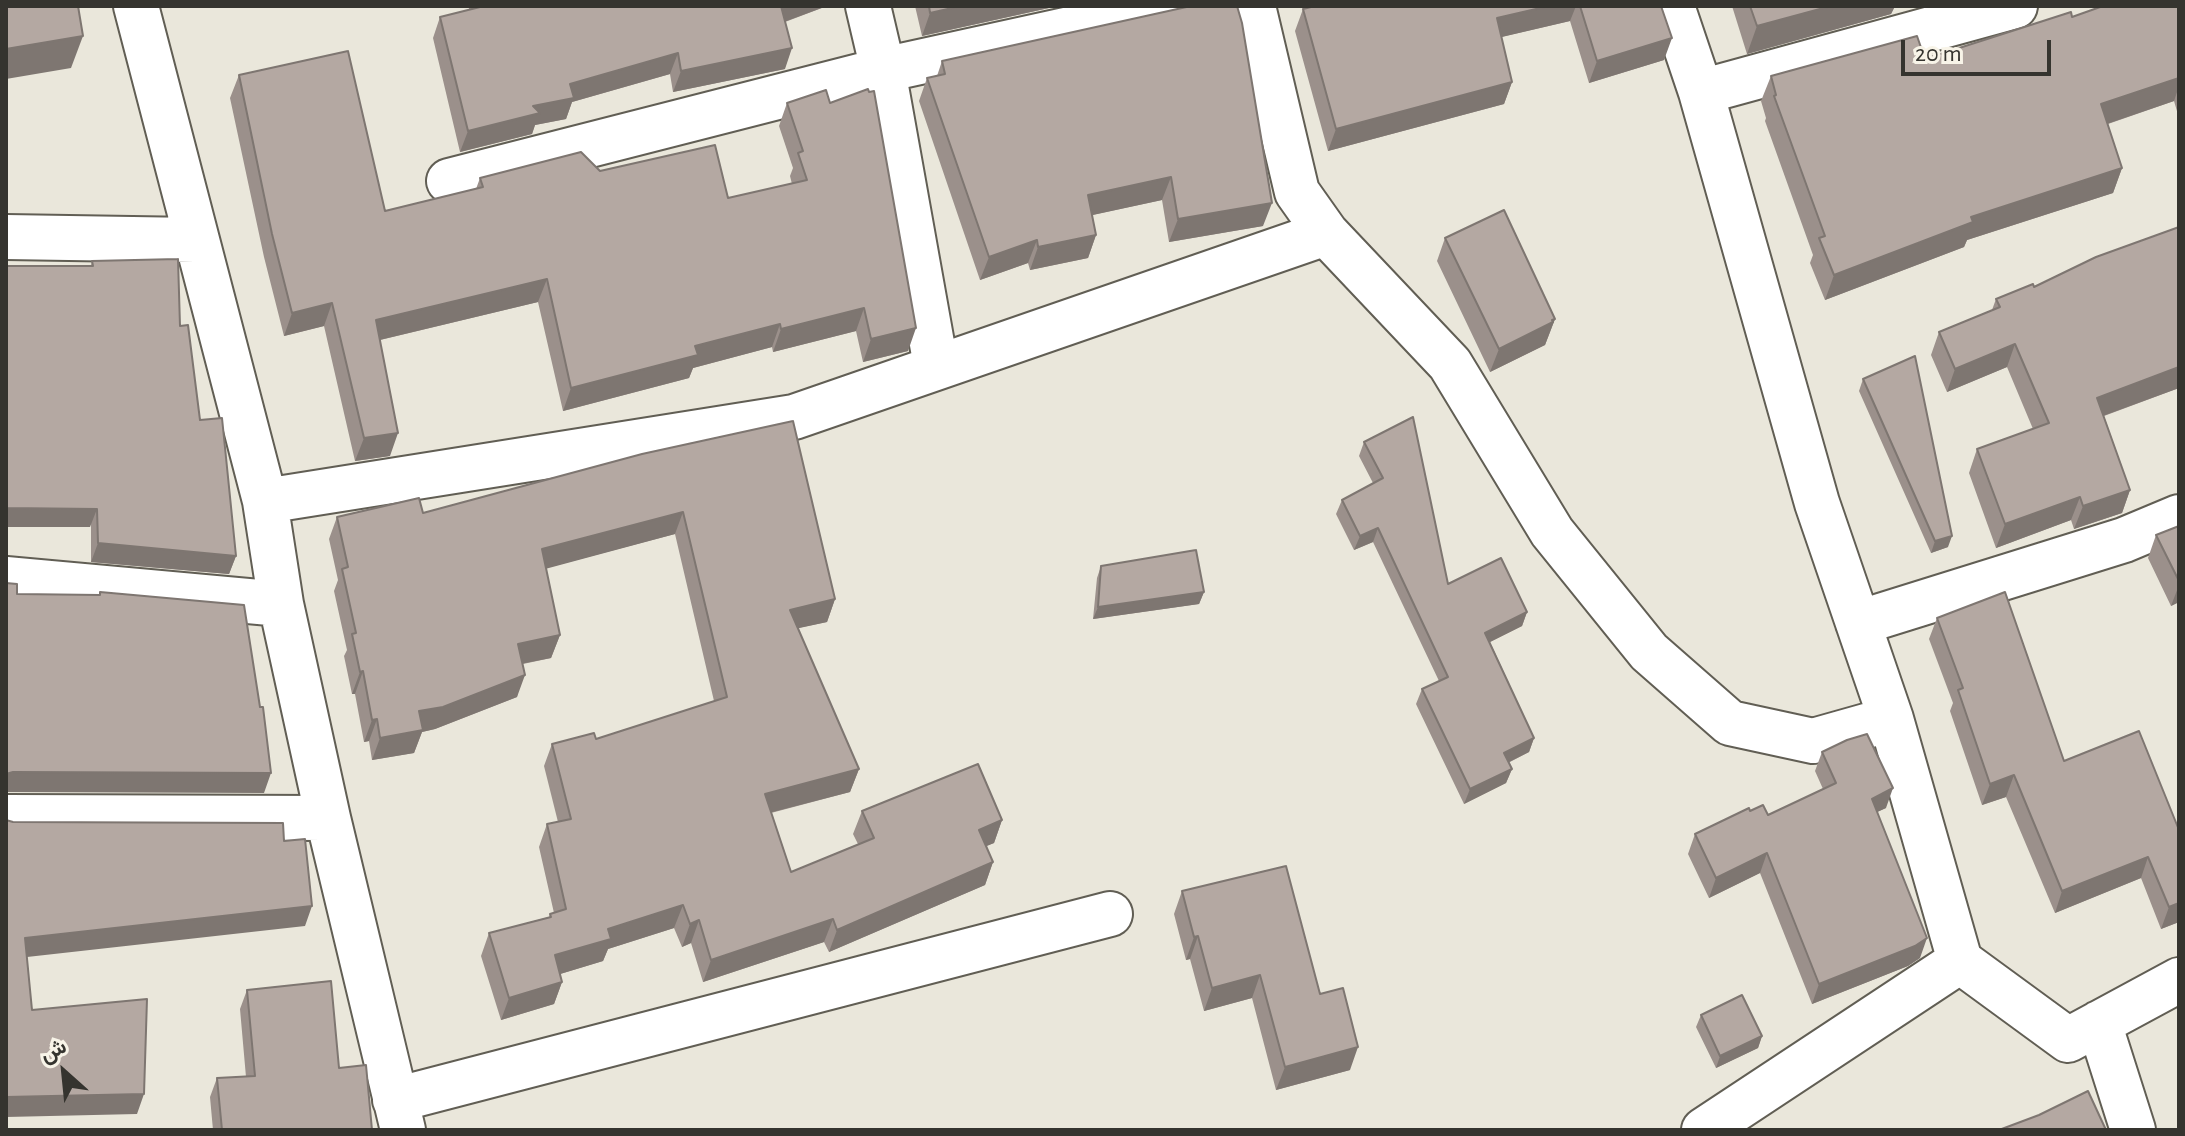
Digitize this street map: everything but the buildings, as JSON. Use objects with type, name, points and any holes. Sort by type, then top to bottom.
[{"type":"street","points":[[136,6],[265,501],[281,604],[399,1115],[1110,914]]},
{"type":"street","points":[[868,6],[883,70],[936,366]]},
{"type":"street","points":[[449,181],[883,70],[1175,6]]},
{"type":"street","points":[[1253,6],[1297,192],[1326,233],[1450,364],[1552,532],[1649,652],[1730,723],[1813,741],[1891,719]]},
{"type":"street","points":[[1672,6],[1701,92],[1817,503],[1891,719],[1960,961],[2068,1040],[2179,980]]},
{"type":"street","points":[[1701,92],[2015,6]]},
{"type":"street","points":[[265,501],[794,417],[1326,233]]},
{"type":"street","points":[[6,237],[195,240]]},
{"type":"street","points":[[1858,623],[2124,540],[2179,517]]},
{"type":"street","points":[[6,579],[281,604]]},
{"type":"street","points":[[6,817],[328,818]]},
{"type":"street","points":[[1704,1130],[1960,961]]},
{"type":"street","points":[[2099,1023],[2133,1130]]}]
